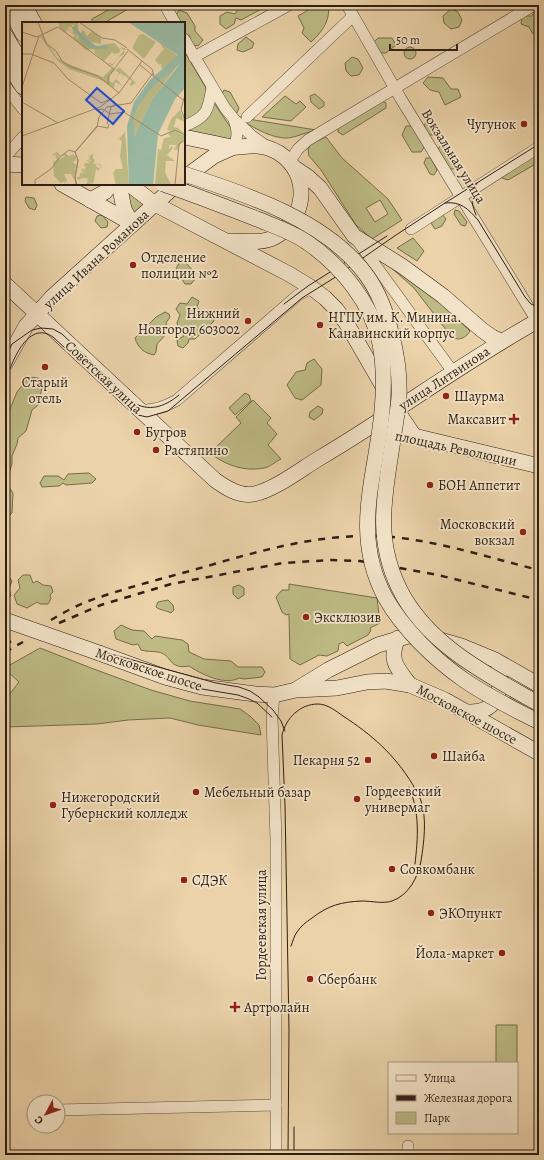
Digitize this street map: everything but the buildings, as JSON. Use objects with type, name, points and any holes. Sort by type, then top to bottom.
[{"type":"main road","points":[[8,5],[22,32]]},
{"type":"main road","points":[[24,5],[33,22]]},
{"type":"main road","points":[[5,35],[22,62]]},
{"type":"main road","points":[[5,60],[22,86]]},
{"type":"main road","points":[[185,137],[234,147],[252,145],[268,147],[293,165],[320,188],[354,236],[402,266],[443,296],[482,330],[501,341]]},
{"type":"main road","points":[[185,177],[214,156],[234,147]]},
{"type":"main road","points":[[5,164],[22,166]]},
{"type":"main road","points":[[227,241],[263,241],[274,237],[286,229],[295,218],[299,208],[301,195],[300,181],[293,165]]},
{"type":"main road","points":[[185,174],[219,185],[277,208],[308,224],[349,255],[367,276],[381,301],[397,356],[399,396],[383,504],[383,528],[391,569],[400,590],[411,608],[421,622],[437,637],[476,668],[539,704]]},
{"type":"main road","points":[[64,185],[133,224]]},
{"type":"main road","points":[[90,200],[105,192],[110,185]]},
{"type":"main road","points":[[119,185],[124,209],[133,224]]},
{"type":"main road","points":[[130,185],[155,204],[227,241],[312,288],[336,308],[347,324],[396,410],[414,436]]},
{"type":"main road","points":[[166,185],[278,228],[307,242],[324,256],[347,279],[361,298],[378,336],[382,365],[382,410],[367,515],[369,553],[385,597],[398,617],[424,646],[445,666],[464,681],[539,722]]},
{"type":"main road","name":"улица Ивана Романова","points":[[5,364],[26,326],[52,297],[176,185]]},
{"type":"main road","name":"Советская улица","points":[[5,284],[215,480],[232,491],[243,494],[253,494],[264,491],[350,440]]},
{"type":"main road","name":"улица Литвинова","points":[[350,440],[501,341],[538,320]]},
{"type":"main road","name":"площадь Революции","points":[[350,440],[369,434],[381,433],[414,436],[539,466]]},
{"type":"main road","name":"Московское шоссе","points":[[5,620],[165,677],[202,687],[240,693],[274,694],[296,690],[338,688],[367,682],[386,681],[410,684],[467,712],[539,753]]},
{"type":"main road","name":"Московское шоссе","points":[[296,690],[328,670],[378,645],[408,636],[437,639],[461,646],[495,660],[539,685]]},
{"type":"main road","points":[[398,638],[393,647],[393,657],[397,668],[410,684]]},
{"type":"main road","points":[[467,712],[480,711],[491,706],[498,696],[500,677],[495,660]]},
{"type":"street","points":[[165,5],[174,22]]},
{"type":"street","points":[[194,57],[289,5]]},
{"type":"street","name":"Вокзальная улица","points":[[347,5],[395,89],[538,320]]},
{"type":"street","points":[[293,165],[298,149],[308,140],[534,5]]},
{"type":"street","points":[[247,117],[353,16]]},
{"type":"street","points":[[185,41],[225,108],[252,136],[268,147]]},
{"type":"street","points":[[5,86],[22,108]]},
{"type":"street","points":[[185,126],[203,116],[209,108],[212,87]]},
{"type":"street","points":[[234,119],[238,129],[238,137],[234,147]]},
{"type":"street","points":[[5,157],[22,138]]},
{"type":"street","points":[[411,230],[539,148]]},
{"type":"street","points":[[354,236],[453,372]]},
{"type":"street","points":[[140,410],[155,410],[166,407],[177,400],[298,295],[312,288]]},
{"type":"street","name":"Гордеевская улица","points":[[274,694],[272,717],[276,840],[276,1155]]},
{"type":"street","points":[[66,1110],[276,1105]]},
{"type":"green space","points":[[117,5],[135,5],[106,22],[92,22],[92,19]]},
{"type":"green space","points":[[241,5],[269,5],[241,20],[236,18],[234,24],[226,29],[220,24],[220,16],[227,12],[235,14]]},
{"type":"green space","points":[[317,5],[328,5],[329,10],[325,25],[311,42],[302,33],[304,28],[298,16]]},
{"type":"green space","points":[[536,7],[539,8],[539,33],[533,34],[529,27],[521,24],[522,16],[532,16]]},
{"type":"green space","points":[[451,9],[458,12],[462,20],[459,27],[451,29],[444,23],[443,16]]},
{"type":"green space","points":[[179,10],[187,13],[195,26],[195,31],[203,40],[198,46],[190,44],[190,36],[185,34],[185,22],[176,22],[174,18]]},
{"type":"green space","points":[[246,37],[254,43],[252,48],[243,52],[237,50],[238,44]]},
{"type":"green space","points":[[378,38],[392,38],[396,45],[386,53],[381,53],[374,42]]},
{"type":"green space","points":[[408,47],[412,47],[416,53],[412,59],[408,59],[404,55],[404,51]]},
{"type":"green space","points":[[185,53],[206,88],[205,105],[200,114],[185,122]]},
{"type":"green space","points":[[352,57],[358,59],[363,68],[359,75],[351,76],[346,71],[345,63]]},
{"type":"green space","points":[[428,77],[443,78],[451,89],[458,89],[461,97],[445,105],[439,92],[430,90],[423,83]]},
{"type":"green space","points":[[224,90],[230,92],[239,108],[237,113],[233,113],[221,96]]},
{"type":"green space","points":[[315,94],[324,102],[324,106],[319,109],[311,102],[310,96]]},
{"type":"green space","points":[[285,96],[296,104],[300,101],[306,107],[291,121],[262,117]]},
{"type":"green space","points":[[382,101],[386,103],[386,108],[343,135],[338,132],[338,128]]},
{"type":"green space","points":[[214,103],[233,131],[233,138],[229,140],[185,129]]},
{"type":"green space","points":[[237,116],[316,130],[288,138],[282,138],[261,131]]},
{"type":"green space","points":[[426,122],[432,122],[436,130],[433,135],[427,135],[423,128]]},
{"type":"green space","points":[[406,126],[413,126],[425,146],[421,152],[412,152],[402,135]]},
{"type":"green space","points":[[326,137],[342,158],[388,199],[402,220],[372,239],[356,225],[321,170],[309,156],[308,149],[311,144]],"holes":[[[380,200],[388,214],[375,222],[366,208]]]},
{"type":"green space","points":[[441,145],[445,146],[456,164],[454,169],[448,169],[437,151]]},
{"type":"green space","points":[[539,153],[539,162],[508,180],[502,178],[504,172]]},
{"type":"green space","points":[[426,158],[431,158],[437,170],[434,175],[430,174],[424,163]]},
{"type":"green space","points":[[126,188],[145,203],[136,212],[131,213]]},
{"type":"green space","points":[[26,197],[34,198],[37,205],[35,210],[29,208],[25,201]]},
{"type":"green space","points":[[455,210],[459,211],[467,222],[465,226],[461,225],[454,214]]},
{"type":"green space","points":[[442,214],[446,219],[442,226],[435,229],[431,223]]},
{"type":"green space","points":[[102,215],[108,222],[107,227],[101,228],[95,221],[97,216]]},
{"type":"green space","points":[[413,238],[424,251],[417,261],[397,248]]},
{"type":"green space","points":[[185,262],[195,273],[195,279],[191,284],[185,284],[176,269],[179,263]]},
{"type":"green space","points":[[387,264],[435,298],[470,331],[468,334],[461,339],[450,335],[414,288]]},
{"type":"green space","points":[[192,297],[199,301],[197,307],[202,313],[213,313],[214,321],[195,339],[189,339],[188,343],[183,348],[178,346],[177,340],[184,336],[179,330],[177,323],[180,315],[176,309],[180,303],[187,304]]},
{"type":"green space","points":[[165,312],[169,314],[170,317],[166,323],[168,332],[157,344],[154,355],[147,353],[142,350],[135,338],[156,317]]},
{"type":"green space","points":[[314,359],[322,369],[321,385],[302,400],[295,398],[287,385],[296,372],[305,370],[307,363]]},
{"type":"green space","points":[[29,377],[38,378],[43,384],[38,405],[32,410],[26,431],[18,438],[12,456],[12,464],[6,483],[13,493],[12,513],[6,519],[5,529],[5,421],[17,392]]},
{"type":"green space","points":[[245,393],[249,395],[251,401],[235,415],[229,408]]},
{"type":"green space","points":[[253,400],[271,418],[267,423],[277,434],[268,445],[281,459],[270,466],[257,469],[243,468],[229,464],[210,453],[241,423],[236,417]]},
{"type":"green space","points":[[318,406],[323,409],[322,414],[314,420],[309,417],[310,412]]},
{"type":"green space","points":[[89,473],[96,479],[92,483],[66,485],[63,483],[59,486],[42,487],[40,483],[44,476],[58,476],[64,480],[68,474]]},
{"type":"green space","points":[[5,571],[12,581],[9,589],[11,596],[6,599],[5,598]]},
{"type":"green space","points":[[23,575],[30,575],[33,583],[37,581],[43,585],[51,586],[53,592],[50,595],[51,599],[48,604],[40,604],[37,602],[27,608],[17,604],[14,595],[20,588],[18,580]]},
{"type":"green space","points":[[289,584],[377,598],[380,623],[370,628],[371,630],[368,635],[347,646],[343,642],[339,644],[338,651],[327,656],[319,655],[300,665],[290,659],[289,614],[286,615],[282,612],[276,597],[282,590],[289,590]]},
{"type":"green space","points":[[239,585],[244,588],[244,595],[238,599],[233,594],[233,587]]},
{"type":"green space","points":[[168,600],[173,605],[174,610],[171,613],[156,607],[158,602]]},
{"type":"green space","points":[[121,625],[132,630],[144,631],[152,639],[155,636],[182,640],[188,644],[189,652],[204,659],[231,661],[238,667],[262,667],[265,672],[262,677],[244,679],[239,678],[227,681],[213,678],[189,666],[177,666],[163,654],[141,650],[138,644],[133,645],[116,639],[114,631]]},
{"type":"green space","points":[[40,648],[151,690],[190,701],[240,709],[259,725],[261,735],[198,725],[170,718],[128,720],[97,724],[5,727],[5,700],[19,682],[7,671],[8,666]]},
{"type":"green space","points":[[496,1025],[517,1025],[517,1062],[496,1062]]},
{"type":"tram line","points":[[5,383],[11,365],[22,346],[35,334],[44,333],[53,337],[138,415],[147,417],[168,411],[302,298],[445,203],[539,144]]},
{"type":"tram line","points":[[476,215],[472,195],[477,183]]},
{"type":"tram line","points":[[445,203],[456,203],[464,207],[478,220],[525,297],[531,304],[539,308]]},
{"type":"tram line","points":[[284,304],[308,286],[387,236]]},
{"type":"tram line","points":[[5,358],[12,344],[32,330],[41,328],[53,329],[62,334],[136,404],[148,407],[159,406],[169,402],[179,395]]},
{"type":"tram line","points":[[5,617],[100,651],[250,691],[273,710],[281,721],[285,731]]},
{"type":"tram line","points":[[103,657],[165,679],[202,689],[238,695],[257,703],[272,717]]},
{"type":"tram line","points":[[288,1155],[289,1030],[285,805],[282,735],[290,718],[300,709],[305,706],[321,704],[328,706],[354,723],[373,738],[382,746],[406,774],[420,797],[423,808],[423,846],[418,873],[412,885],[398,898],[389,902],[355,901],[341,903],[330,907],[302,926],[294,937],[291,946]]},
{"type":"tram line","points":[[409,787],[417,816],[415,864]]},
{"type":"tram line","points":[[294,1127],[294,1155]]},
{"type":"railway","points":[[51,620],[87,601],[145,583],[264,550],[315,540],[340,537],[366,536],[411,539],[448,546],[539,570]]},
{"type":"railway","points":[[59,623],[101,605],[171,584],[283,563],[331,560],[360,561],[438,575],[539,600]]},
{"type":"railway","points":[[5,645],[15,639]]},
{"type":"railway","points":[[5,652],[23,642]]},
{"type":"place","name":"Чугунок","points":[[524,124]]},
{"type":"place","name":"Отделение полиции №2","points":[[133,265]]},
{"type":"place","name":"Нижний Новгород 603002","points":[[248,321]]},
{"type":"place","name":"НГПУ им. К. Минина. Канавинский корпус","points":[[320,325]]},
{"type":"place","name":"Старый отель","points":[[45,367]]},
{"type":"place","name":"Шаурма","points":[[446,396]]},
{"type":"place","name":"Максавит","points":[[514,419]]},
{"type":"place","name":"Бугров","points":[[137,432]]},
{"type":"place","name":"Растяпино","points":[[156,450]]},
{"type":"place","name":"БОН Аппетит","points":[[430,485]]},
{"type":"place","name":"Московский вокзал","points":[[523,532]]},
{"type":"place","name":"Эксклюзив","points":[[306,617]]},
{"type":"place","name":"Шайба","points":[[434,756]]},
{"type":"place","name":"Пекарня 52","points":[[368,760]]},
{"type":"place","name":"Мебельный базар","points":[[196,792]]},
{"type":"place","name":"Гордеевский универмаг","points":[[357,799]]},
{"type":"place","name":"Нижегородский Губернский колледж","points":[[53,805]]},
{"type":"place","name":"Совкомбанк","points":[[392,869]]},
{"type":"place","name":"СДЭК","points":[[184,880]]},
{"type":"place","name":"ЭКОпункт","points":[[431,913]]},
{"type":"place","name":"Йола-маркет","points":[[502,953]]},
{"type":"place","name":"Сбербанк","points":[[310,979]]},
{"type":"place","name":"Артролайн","points":[[235,1007]]}]
